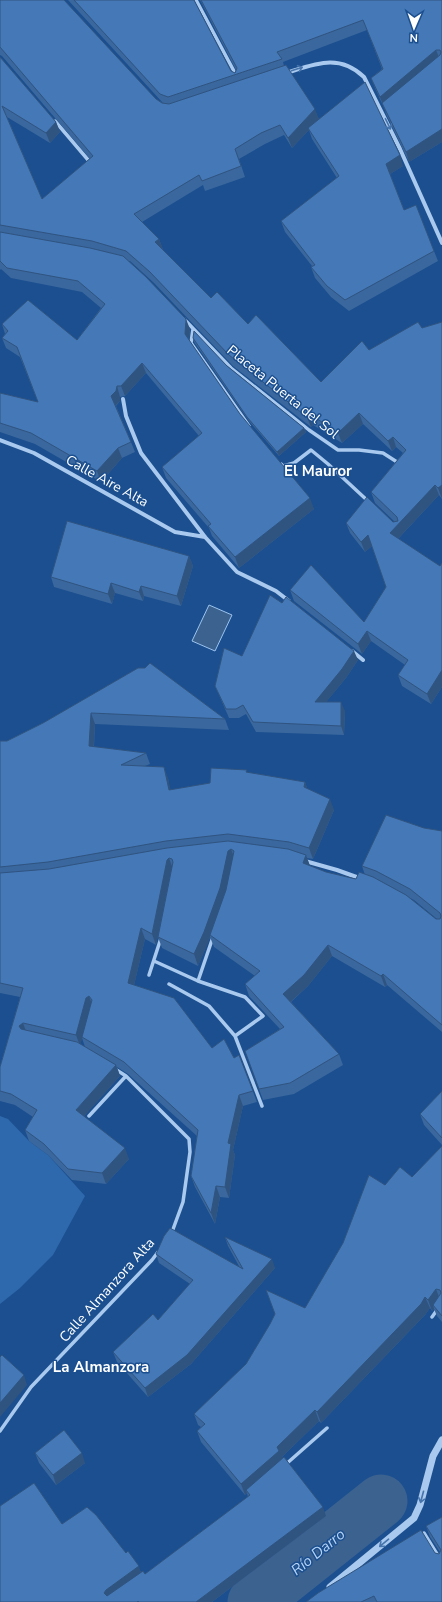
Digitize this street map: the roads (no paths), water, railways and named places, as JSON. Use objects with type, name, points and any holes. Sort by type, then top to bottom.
[{"type":"street","points":[[196,0],[238,80]]},
{"type":"street","points":[[277,76],[324,62],[340,63],[355,68],[364,77],[442,243]]},
{"type":"street","points":[[382,113],[388,108]]},
{"type":"street","points":[[50,116],[89,161]]},
{"type":"street","points":[[183,318],[193,329]]},
{"type":"street","name":"Placeta Puerta del Sol","points":[[193,329],[192,343],[251,428]]},
{"type":"street","name":"Placeta Puerta del Sol","points":[[193,329],[231,368],[309,430],[338,450],[359,450],[383,453],[398,462]]},
{"type":"street","points":[[123,399],[126,416],[140,453],[205,537],[237,572],[276,591],[294,606]]},
{"type":"street","name":"Calle Aire Alta","points":[[0,440],[34,452],[175,532],[205,537]]},
{"type":"street","name":"Placeta Puerta del Sol","points":[[278,461],[282,466],[294,463],[311,450],[372,505]]},
{"type":"street","points":[[272,598],[276,591]]},
{"type":"street","points":[[350,650],[363,660]]},
{"type":"street","points":[[300,859],[365,880]]},
{"type":"street","points":[[149,975],[162,932]]},
{"type":"street","points":[[198,981],[214,933]]},
{"type":"street","points":[[154,961],[198,981],[244,997],[262,1016],[235,1036]]},
{"type":"street","points":[[169,984],[209,1006],[235,1036],[262,1106]]},
{"type":"street","name":"Calle Almanzora Alta","points":[[113,1068],[126,1076],[189,1139],[190,1152],[183,1202],[174,1230],[170,1236]]},
{"type":"street","points":[[89,1116],[126,1076]]},
{"type":"street","name":"Calle Almanzora Alta","points":[[0,1431],[31,1387],[152,1260],[161,1248]]},
{"type":"street","points":[[432,1317],[442,1303]]},
{"type":"street","points":[[280,1469],[327,1428]]},
{"type":"street","points":[[325,1591],[414,1518],[420,1505],[433,1456],[442,1440]]},
{"type":"street","points":[[424,1533],[442,1562]]},
{"type":"waterway","name":"Río Darro","points":[[254,1602],[381,1501]]},
{"type":"district","name":"El Mauror","points":[[318,471]]},
{"type":"district","name":"La Almanzora","points":[[101,1367]]}]
